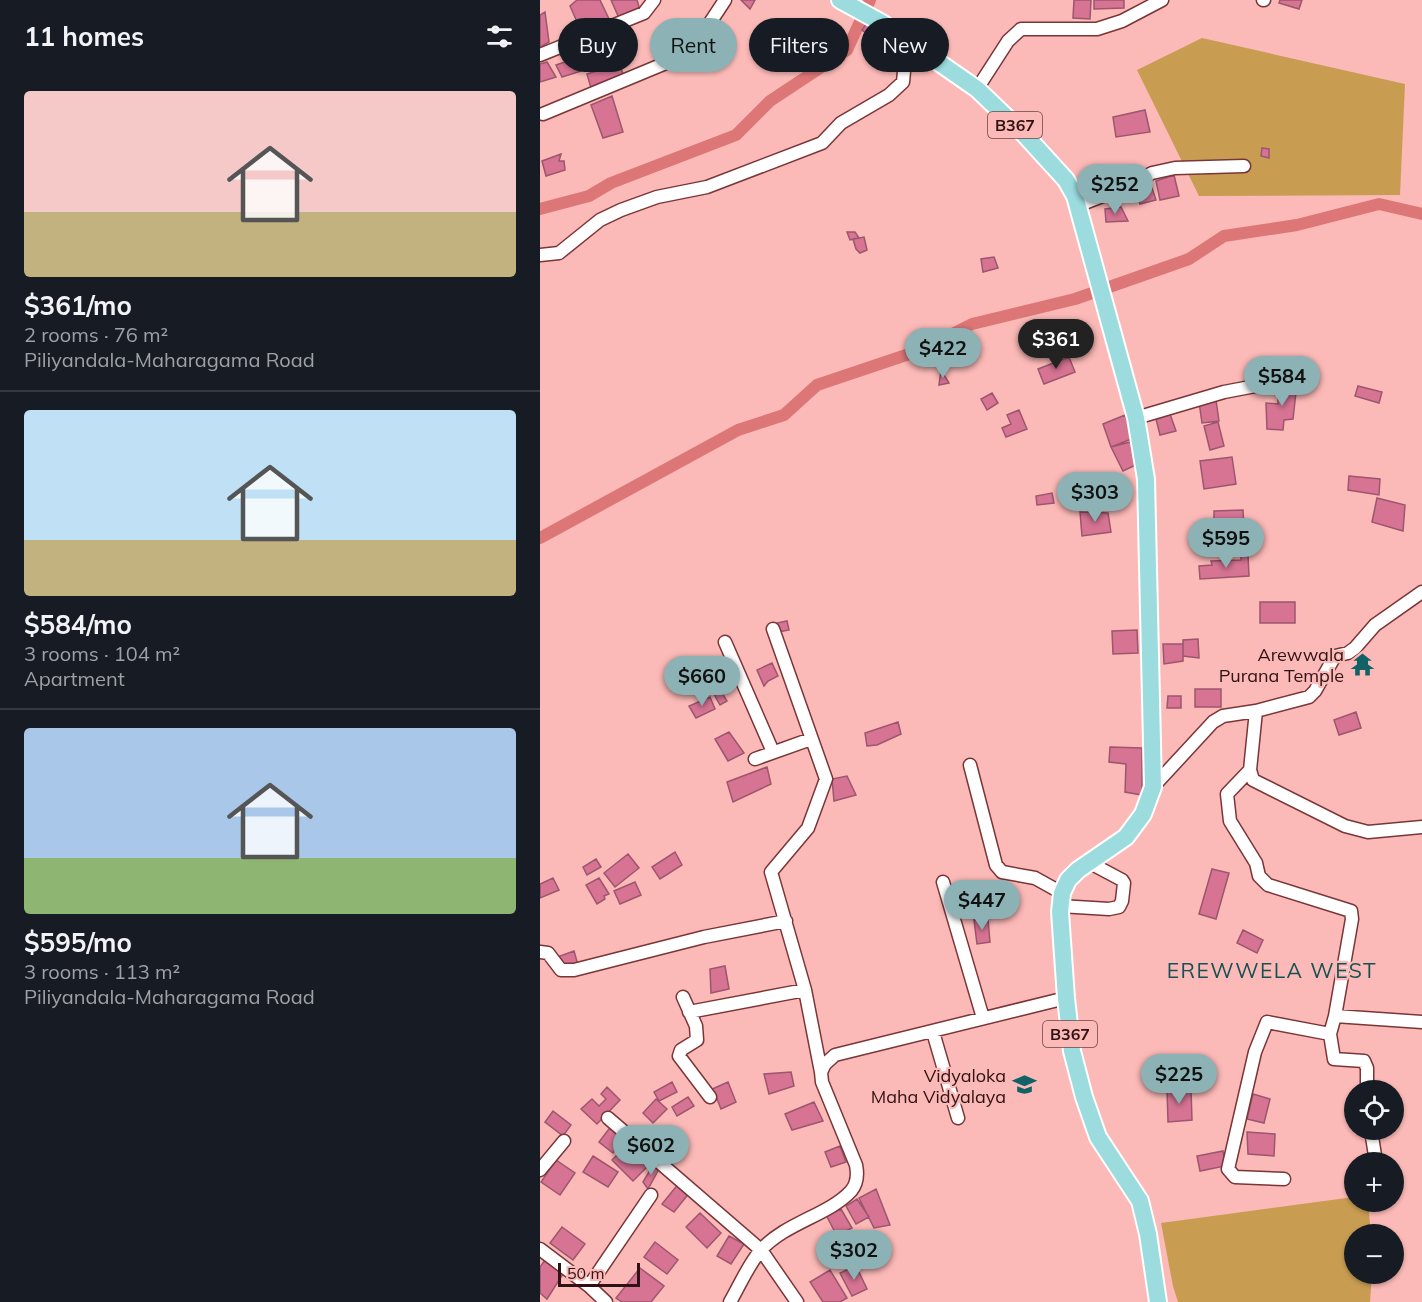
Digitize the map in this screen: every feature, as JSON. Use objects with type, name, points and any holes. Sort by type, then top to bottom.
[{"type":"main road","name":"B367","points":[[840,0],[872,18]]},
{"type":"main road","name":"B367","points":[[949,70],[977,89],[1066,180],[1077,206],[1136,418],[1146,479],[1153,787],[1136,826],[1126,837],[1073,874],[1061,899],[1066,998],[1072,1051],[1093,1123],[1106,1151],[1140,1201],[1148,1234],[1158,1302]]},
{"type":"street","points":[[540,56],[644,13],[654,0]]},
{"type":"street","points":[[543,114],[690,53],[725,0]]},
{"type":"street","points":[[977,89],[1008,41],[1021,28],[1097,28],[1122,21],[1162,0]]},
{"type":"street","points":[[540,255],[559,253],[600,220],[621,210],[657,197],[707,187],[822,143],[841,123],[889,95],[903,82],[904,72]]},
{"type":"street","points":[[1077,206],[1126,188],[1152,173],[1175,168],[1244,166]]},
{"type":"street","points":[[1136,418],[1224,392],[1266,384]]},
{"type":"street","points":[[1153,787],[1212,722],[1223,716],[1256,711],[1309,697],[1315,691],[1335,656],[1348,653],[1355,648],[1375,625],[1422,592]]},
{"type":"street","points":[[730,1302],[761,1250],[790,1227],[844,1197],[852,1190],[858,1174],[822,1082],[806,990],[771,872],[808,828],[826,779],[773,629]]},
{"type":"street","points":[[725,642],[773,752]]},
{"type":"street","points":[[1256,711],[1251,770],[1253,780],[1345,826],[1368,832],[1422,827]]},
{"type":"street","points":[[755,759],[812,738]]},
{"type":"street","points":[[970,765],[996,865],[1002,872],[1035,878],[1061,899],[1109,909],[1119,907],[1124,883],[1090,863]]},
{"type":"street","points":[[1251,770],[1227,794],[1230,821],[1256,863],[1259,876],[1268,885],[1350,911],[1352,919],[1330,1034],[1334,1059],[1364,1061],[1367,1068],[1367,1080]]},
{"type":"street","points":[[943,882],[983,1018]]},
{"type":"street","points":[[540,952],[548,954],[561,970],[574,970],[704,937],[786,921]]},
{"type":"street","points":[[689,1012],[806,990]]},
{"type":"street","points":[[682,997],[696,1026],[697,1040],[681,1050],[680,1056],[711,1097]]},
{"type":"street","points":[[822,1072],[825,1064],[835,1055],[1066,998]]},
{"type":"street","points":[[1335,1017],[1422,1022]]},
{"type":"street","points":[[1284,1179],[1235,1177],[1228,1169],[1255,1052],[1267,1022],[1330,1034]]},
{"type":"street","points":[[933,1032],[958,1118]]},
{"type":"street","points":[[608,1118],[761,1250],[797,1302]]},
{"type":"street","points":[[540,1170],[564,1141]]},
{"type":"street","points":[[589,1286],[651,1195]]},
{"type":"street","points":[[540,1249],[589,1286],[606,1302]]},
{"type":"shaded area","points":[[1202,38],[1405,84],[1400,195],[1199,196],[1137,70]]},
{"type":"shaded area","points":[[1344,1198],[1344,1212],[1369,1212],[1370,1224],[1344,1224],[1344,1284],[1371,1284],[1370,1302],[1178,1302],[1161,1223]]},
{"type":"building","points":[[577,0],[600,0],[609,18],[575,18],[570,6]]},
{"type":"building","points":[[611,0],[637,0],[640,10],[619,18]]},
{"type":"building","points":[[741,0],[755,0],[750,9]]},
{"type":"building","points":[[1074,0],[1091,0],[1090,19],[1073,18]]},
{"type":"building","points":[[1094,0],[1124,0],[1124,8],[1094,9]]},
{"type":"building","points":[[1280,0],[1302,0],[1299,9],[1279,3]]},
{"type":"building","points":[[545,12],[549,42],[540,47],[540,15]]},
{"type":"building","points":[[547,62],[556,77],[540,82],[540,64]]},
{"type":"building","points":[[560,72],[578,72],[562,77]]},
{"type":"building","points":[[622,72],[624,76],[591,88],[587,74]]},
{"type":"building","points":[[612,96],[623,132],[603,138],[591,105]]},
{"type":"building","points":[[1145,110],[1150,132],[1116,137],[1113,117]]},
{"type":"building","points":[[1262,148],[1269,149],[1269,158],[1261,156]]},
{"type":"building","points":[[561,154],[559,161],[564,161],[565,170],[546,176],[542,161]]},
{"type":"building","points":[[1174,175],[1179,196],[1160,200],[1156,181]]},
{"type":"building","points":[[1150,182],[1156,200],[1140,204],[1135,187]]},
{"type":"building","points":[[1121,207],[1128,221],[1106,222],[1105,209]]},
{"type":"building","points":[[847,232],[855,232],[859,238],[850,240]]},
{"type":"building","points":[[864,237],[867,250],[860,253],[853,239]]},
{"type":"building","points":[[994,257],[998,268],[983,272],[981,259]]},
{"type":"building","points":[[1069,357],[1075,372],[1044,384],[1038,369]]},
{"type":"building","points":[[941,370],[949,383],[939,385]]},
{"type":"building","points":[[1281,379],[1293,379],[1290,392],[1296,392],[1293,419],[1284,420],[1283,430],[1267,429],[1266,403],[1278,404]]},
{"type":"building","points":[[1358,386],[1382,392],[1379,403],[1355,396]]},
{"type":"building","points":[[992,393],[998,403],[987,410],[981,399]]},
{"type":"building","points":[[1216,400],[1219,421],[1202,423],[1199,402]]},
{"type":"building","points":[[1019,410],[1027,429],[1006,437],[1002,428],[1011,424],[1007,415]]},
{"type":"building","points":[[1170,414],[1176,431],[1160,435],[1156,419]]},
{"type":"building","points":[[1125,415],[1134,438],[1111,447],[1103,424]]},
{"type":"building","points":[[1218,422],[1224,446],[1210,450],[1204,426]]},
{"type":"building","points":[[1134,441],[1142,462],[1123,471],[1111,447]]},
{"type":"building","points":[[1232,457],[1236,484],[1204,489],[1200,461]]},
{"type":"building","points":[[1349,476],[1380,479],[1379,495],[1348,490]]},
{"type":"building","points":[[1052,493],[1054,503],[1037,505],[1036,496]]},
{"type":"building","points":[[1377,498],[1405,505],[1403,531],[1372,522]]},
{"type":"building","points":[[1243,510],[1244,528],[1214,530],[1214,511]]},
{"type":"building","points":[[1080,512],[1108,513],[1111,532],[1082,536]]},
{"type":"building","points":[[1245,545],[1245,554],[1226,556],[1225,547]]},
{"type":"building","points":[[1248,554],[1249,576],[1200,579],[1199,566],[1212,565],[1211,561],[1241,560],[1241,555]]},
{"type":"building","points":[[1260,602],[1295,602],[1295,623],[1260,623]]},
{"type":"building","points":[[787,621],[789,630],[778,632],[777,623]]},
{"type":"building","points":[[1137,630],[1138,653],[1113,654],[1112,631]]},
{"type":"building","points":[[1198,639],[1199,658],[1183,656],[1183,640]]},
{"type":"building","points":[[1163,644],[1183,644],[1183,661],[1164,664]]},
{"type":"building","points":[[772,663],[778,676],[764,686],[757,670]]},
{"type":"building","points":[[716,683],[727,701],[720,705],[710,687]]},
{"type":"building","points":[[1195,689],[1221,689],[1221,707],[1195,707]]},
{"type":"building","points":[[1168,696],[1181,696],[1181,708],[1167,708]]},
{"type":"building","points":[[710,697],[715,709],[696,718],[689,706]]},
{"type":"building","points":[[1356,712],[1361,728],[1339,735],[1334,720]]},
{"type":"building","points":[[898,722],[901,734],[877,745],[867,746],[865,733]]},
{"type":"building","points":[[729,732],[744,753],[728,761],[715,739]]},
{"type":"building","points":[[1110,747],[1142,748],[1142,795],[1125,792],[1126,764],[1109,762]]},
{"type":"building","points":[[767,767],[771,784],[733,802],[727,782]]},
{"type":"building","points":[[847,776],[856,795],[834,801],[832,779]]},
{"type":"building","points":[[675,852],[682,865],[660,879],[652,867]]},
{"type":"building","points":[[628,854],[639,868],[615,887],[604,873]]},
{"type":"building","points":[[596,859],[601,867],[587,875],[583,867]]},
{"type":"building","points":[[1212,869],[1229,873],[1216,919],[1199,914]]},
{"type":"building","points":[[553,878],[559,890],[540,898],[540,884]]},
{"type":"building","points":[[599,878],[609,894],[597,904],[586,885]]},
{"type":"building","points":[[635,882],[641,895],[620,904],[614,891]]},
{"type":"building","points":[[988,919],[990,942],[977,944],[974,920]]},
{"type":"building","points":[[1243,930],[1263,940],[1257,953],[1237,943]]},
{"type":"building","points":[[574,951],[578,965],[564,966],[557,957]]},
{"type":"building","points":[[725,966],[729,989],[711,993],[710,969]]},
{"type":"building","points":[[791,1072],[794,1086],[769,1094],[764,1074]]},
{"type":"building","points":[[672,1082],[677,1092],[659,1101],[654,1092]]},
{"type":"building","points":[[728,1082],[736,1102],[721,1109],[717,1099],[712,1101],[708,1091]]},
{"type":"building","points":[[607,1087],[620,1100],[597,1124],[581,1109],[592,1099],[599,1106],[606,1099],[601,1094]]},
{"type":"building","points":[[1191,1089],[1192,1120],[1168,1122],[1167,1090]]},
{"type":"building","points":[[1253,1094],[1270,1099],[1264,1123],[1247,1119]]},
{"type":"building","points":[[688,1097],[694,1106],[677,1116],[672,1107]]},
{"type":"building","points":[[656,1099],[667,1109],[653,1123],[643,1113]]},
{"type":"building","points":[[814,1102],[823,1121],[792,1130],[785,1114]]},
{"type":"building","points":[[553,1111],[571,1125],[563,1136],[545,1122]]},
{"type":"building","points":[[612,1125],[627,1136],[613,1153],[599,1142]]},
{"type":"building","points":[[1247,1132],[1275,1134],[1274,1156],[1248,1154]]},
{"type":"building","points":[[627,1145],[648,1166],[633,1181],[612,1160]]},
{"type":"building","points":[[840,1146],[846,1162],[831,1167],[825,1152]]},
{"type":"building","points":[[1223,1151],[1225,1166],[1200,1171],[1197,1156]]},
{"type":"building","points":[[593,1156],[618,1172],[608,1187],[583,1172]]},
{"type":"building","points":[[556,1160],[575,1173],[560,1195],[541,1182]]},
{"type":"building","points":[[653,1165],[659,1169],[648,1189],[643,1182]]},
{"type":"building","points":[[679,1183],[690,1192],[674,1212],[662,1204]]},
{"type":"building","points":[[876,1189],[890,1225],[874,1228],[859,1198]]},
{"type":"building","points":[[857,1199],[869,1217],[856,1224],[846,1206]]},
{"type":"building","points":[[841,1209],[852,1228],[837,1236],[826,1215]]},
{"type":"building","points":[[700,1213],[721,1233],[707,1248],[686,1227]]},
{"type":"building","points":[[562,1227],[585,1244],[573,1260],[550,1243]]},
{"type":"building","points":[[729,1236],[744,1244],[731,1264],[717,1256]]},
{"type":"building","points":[[655,1242],[678,1260],[667,1274],[644,1257]]},
{"type":"building","points":[[545,1260],[563,1274],[547,1299],[540,1293],[540,1267]]},
{"type":"building","points":[[856,1266],[867,1289],[852,1296],[840,1273]]},
{"type":"building","points":[[640,1268],[664,1286],[651,1302],[622,1302],[616,1298]]},
{"type":"building","points":[[830,1270],[847,1298],[840,1302],[823,1302],[810,1282]]},
{"type":"waterway","points":[[540,209],[589,196],[611,183],[736,135],[770,101],[847,50],[870,0]]},
{"type":"waterway","points":[[540,538],[738,430],[784,415],[817,385],[921,350],[972,324],[1075,299],[1189,259],[1224,236],[1297,225],[1379,204],[1422,214]]},
{"type":"place","name":"Arewwala Purana Temple","points":[[1362,664]]},
{"type":"place","name":"Vidyaloka Maha Vidyalaya","points":[[1024,1085]]},
{"type":"district","name":"EREWWELA WEST","points":[[1272,970]]}]
